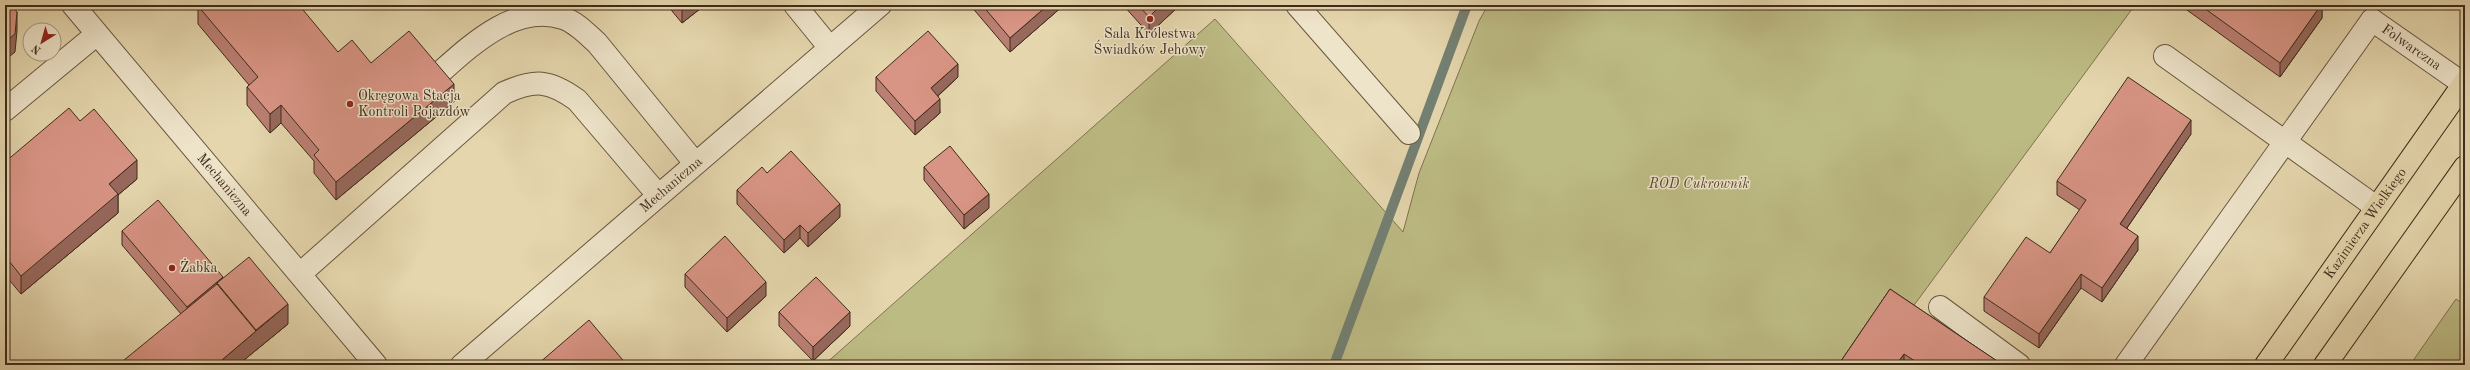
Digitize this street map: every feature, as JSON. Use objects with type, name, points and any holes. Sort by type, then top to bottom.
[{"type":"main road","name":"Kazimierza Wielkiego","points":[[2266,365],[2376,207],[2465,83]]},
{"type":"main road","points":[[2325,365],[2465,167]]},
{"type":"street","name":"Mechaniczna","points":[[73,5],[376,365]]},
{"type":"street","points":[[795,5],[830,48]]},
{"type":"street","name":"Mechaniczna","points":[[462,365],[880,5]]},
{"type":"street","points":[[1297,5],[1409,133]]},
{"type":"street","points":[[2126,365],[2285,143],[2372,13]]},
{"type":"street","name":"Folwarczna","points":[[2372,13],[2465,83]]},
{"type":"street","points":[[434,78],[473,44],[501,26],[522,18],[544,15],[564,18],[582,29],[597,43],[695,163]]},
{"type":"street","points":[[5,110],[97,34]]},
{"type":"street","points":[[2165,56],[2376,207]]},
{"type":"street","points":[[300,274],[504,93],[524,84],[541,83],[561,89],[577,100],[658,195]]},
{"type":"street","points":[[1940,307],[2019,365]]},
{"type":"green space","name":"ROD Cukrownik","points":[[1488,5],[2135,5],[1870,365],[824,365],[1215,19],[1403,232],[1419,173],[1479,21]]},
{"type":"green space","points":[[2456,299],[2465,305],[2465,365],[2410,365]]},
{"type":"building","points":[[5,5],[11,5],[17,12],[15,34],[5,42]]},
{"type":"building","name":"Okręgowa Stacja Kontroli Pojazdów","points":[[299,5],[338,52],[352,40],[371,63],[409,31],[454,84],[336,182],[314,155],[319,150],[281,105],[270,114],[247,87],[258,77],[198,6]]},
{"type":"building","points":[[678,5],[687,5],[682,9]]},
{"type":"building","points":[[982,5],[1048,5],[1010,38]]},
{"type":"building","points":[[1138,5],[1161,5],[1149,17]]},
{"type":"building","points":[[2200,5],[2321,5],[2280,63]]},
{"type":"building","points":[[928,31],[958,64],[931,88],[940,99],[915,121],[876,77]]},
{"type":"building","points":[[2128,77],[2191,120],[2120,224],[2138,236],[2102,288],[2081,274],[2039,334],[1984,297],[2026,237],[2050,253],[2086,200],[2057,181]]},
{"type":"building","points":[[69,108],[80,121],[94,109],[137,160],[109,184],[118,194],[21,276],[5,256],[5,162]]},
{"type":"building","points":[[950,146],[989,194],[964,215],[924,167]]},
{"type":"building","points":[[791,151],[840,204],[808,233],[800,225],[784,240],[737,190],[762,167],[767,173]]},
{"type":"building","name":"Żabka","points":[[158,200],[223,277],[187,307],[122,231]]},
{"type":"building","points":[[725,236],[766,282],[727,318],[685,274]]},
{"type":"building","points":[[249,257],[288,304],[256,330],[217,283]]},
{"type":"building","points":[[816,277],[850,312],[813,347],[779,312]]},
{"type":"building","points":[[217,284],[256,331],[216,365],[118,365]]},
{"type":"building","points":[[1890,289],[2003,365],[1921,365],[1904,354],[1896,365],[1847,365],[1841,361]]},
{"type":"building","points":[[589,320],[627,365],[538,364]]},
{"type":"waterway","points":[[1334,365],[1467,5]]},
{"type":"place","name":"Sala Królestwa Świadków Jehowy","points":[[1150,19]]},
{"type":"place","name":"Okręgowa Stacja Kontroli Pojazdów","points":[[350,104]]},
{"type":"place","name":"Żabka","points":[[172,268]]}]
